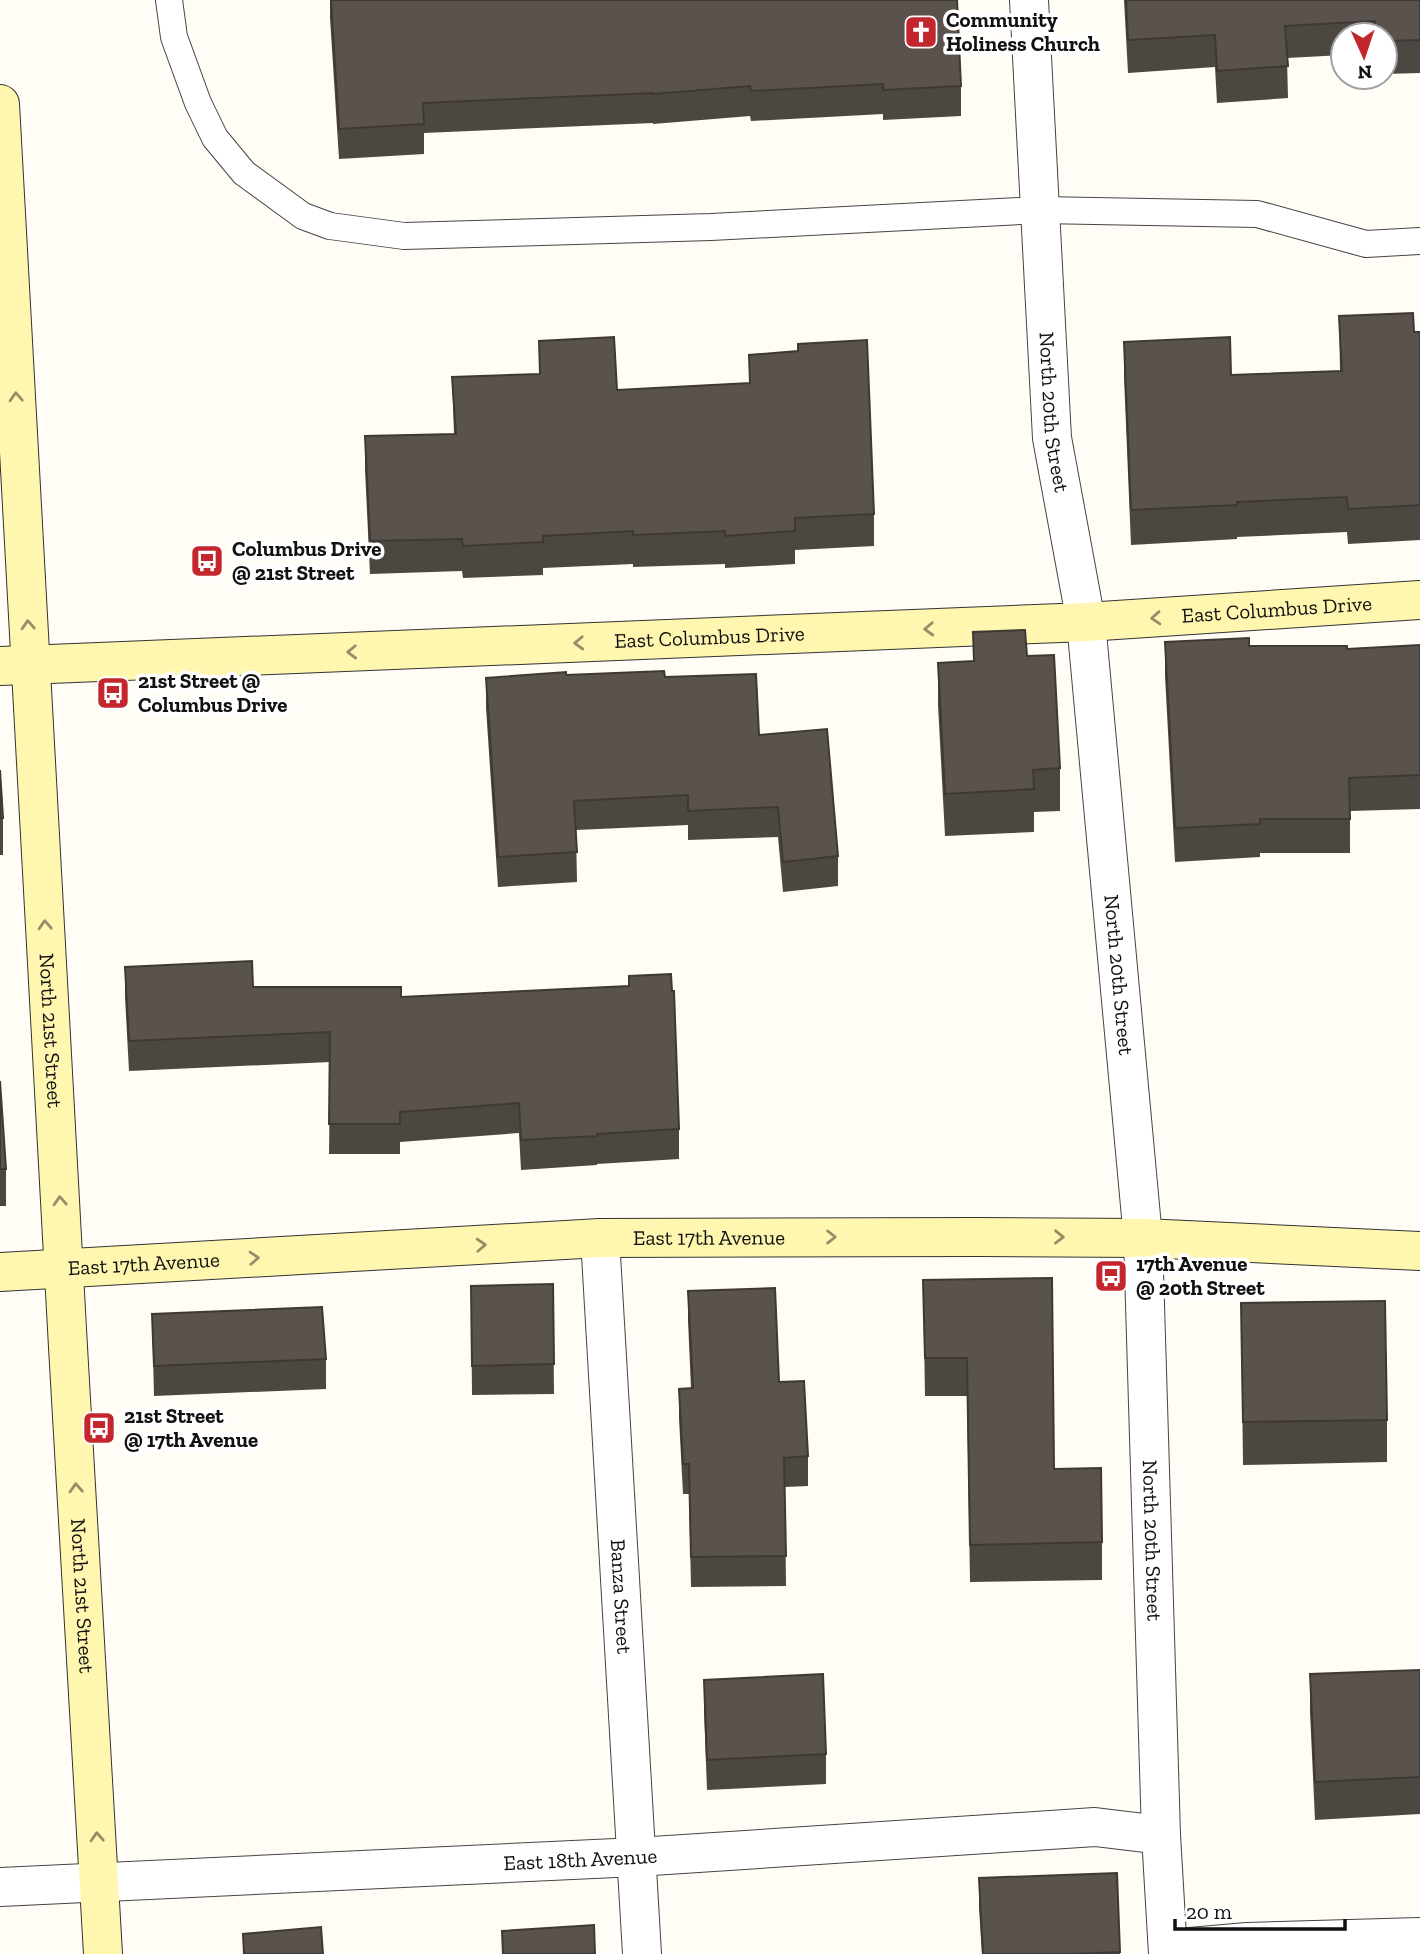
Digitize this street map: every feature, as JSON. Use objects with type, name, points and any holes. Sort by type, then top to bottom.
[{"type":"main road","name":"North 21st Street","points":[[0,104],[15,665],[64,1269],[103,1954]]},
{"type":"main road","name":"East Columbus Drive","points":[[15,665],[1086,622],[1420,600]]},
{"type":"main road","name":"East 17th Avenue","points":[[0,1272],[600,1238],[1143,1238],[1420,1251]]},
{"type":"street","name":"North 20th Street","points":[[1029,0],[1052,438],[1086,622],[1143,1238],[1161,1835],[1168,1951]]},
{"type":"street","name":"Banza Street","points":[[600,1238],[642,1954]]},
{"type":"street","name":"East 18th Avenue","points":[[0,1888],[636,1857],[1095,1826],[1161,1835]]},
{"type":"street","points":[[1168,1951],[1247,1942],[1420,1937]]},
{"type":"lane","points":[[169,0],[174,37],[198,103],[215,138],[244,173],[303,216],[330,226],[404,236],[711,227],[1040,210],[1257,214],[1366,244],[1420,241]]},
{"type":"building","points":[[331,0],[957,0],[961,86],[883,90],[883,84],[751,91],[750,86],[653,94],[423,103],[424,124],[339,129]]},
{"type":"building","points":[[1126,0],[1420,0],[1420,40],[1399,41],[1399,21],[1329,21],[1329,24],[1285,26],[1288,66],[1217,71],[1215,35],[1128,40]]},
{"type":"building","points":[[1413,313],[1414,332],[1420,332],[1420,505],[1348,509],[1347,497],[1131,510],[1124,342],[1230,337],[1231,375],[1342,371],[1339,316]]},
{"type":"building","points":[[614,337],[617,390],[750,383],[749,355],[798,351],[798,344],[867,340],[874,514],[795,518],[795,531],[725,536],[725,531],[633,535],[633,531],[543,536],[543,542],[463,546],[462,539],[370,541],[365,436],[456,434],[452,377],[540,374],[539,341]]},
{"type":"building","points":[[1025,630],[1027,656],[1054,655],[1060,768],[1033,770],[1034,789],[945,794],[938,663],[974,661],[973,632]]},
{"type":"building","points":[[1249,638],[1249,646],[1347,646],[1347,649],[1420,645],[1420,775],[1349,778],[1350,819],[1260,819],[1260,824],[1175,828],[1165,642]]},
{"type":"building","points":[[664,671],[665,677],[756,674],[759,735],[827,729],[838,856],[783,862],[778,807],[688,811],[688,795],[574,801],[577,852],[498,857],[486,678],[566,672],[566,675]]},
{"type":"building","points":[[0,770],[3,818],[0,818]]},
{"type":"building","points":[[252,961],[253,987],[401,987],[401,997],[629,986],[629,976],[671,974],[674,991],[679,1129],[521,1140],[519,1103],[400,1112],[400,1124],[329,1124],[330,1032],[129,1041],[125,967]]},
{"type":"building","points":[[0,1081],[6,1169],[0,1169]]},
{"type":"building","points":[[1052,1278],[1054,1469],[1101,1468],[1102,1542],[970,1545],[967,1358],[925,1358],[923,1280]]},
{"type":"building","points":[[553,1284],[554,1364],[472,1366],[471,1286]]},
{"type":"building","points":[[775,1288],[779,1382],[804,1381],[808,1456],[784,1458],[786,1556],[691,1557],[689,1464],[683,1464],[679,1389],[693,1388],[688,1291]]},
{"type":"building","points":[[1385,1301],[1387,1420],[1243,1422],[1241,1303]]},
{"type":"building","points":[[322,1307],[326,1359],[154,1366],[152,1314]]},
{"type":"building","points":[[1420,1670],[1420,1777],[1315,1782],[1310,1674]]},
{"type":"building","points":[[823,1674],[826,1754],[707,1760],[704,1680]]},
{"type":"building","points":[[1117,1873],[1120,1952],[983,1954],[979,1878]]},
{"type":"building","points":[[594,1925],[595,1954],[503,1954],[502,1931]]},
{"type":"building","points":[[321,1927],[323,1954],[244,1954],[243,1934]]},
{"type":"place","name":"Community Holiness Church","points":[[921,32]]},
{"type":"place","name":"Columbus Drive @ 21st Street","points":[[207,561]]},
{"type":"place","name":"21st Street @ Columbus Drive","points":[[113,693]]},
{"type":"place","name":"17th Avenue @ 20th Street","points":[[1111,1276]]},
{"type":"place","name":"21st Street @ 17th Avenue","points":[[99,1428]]}]
